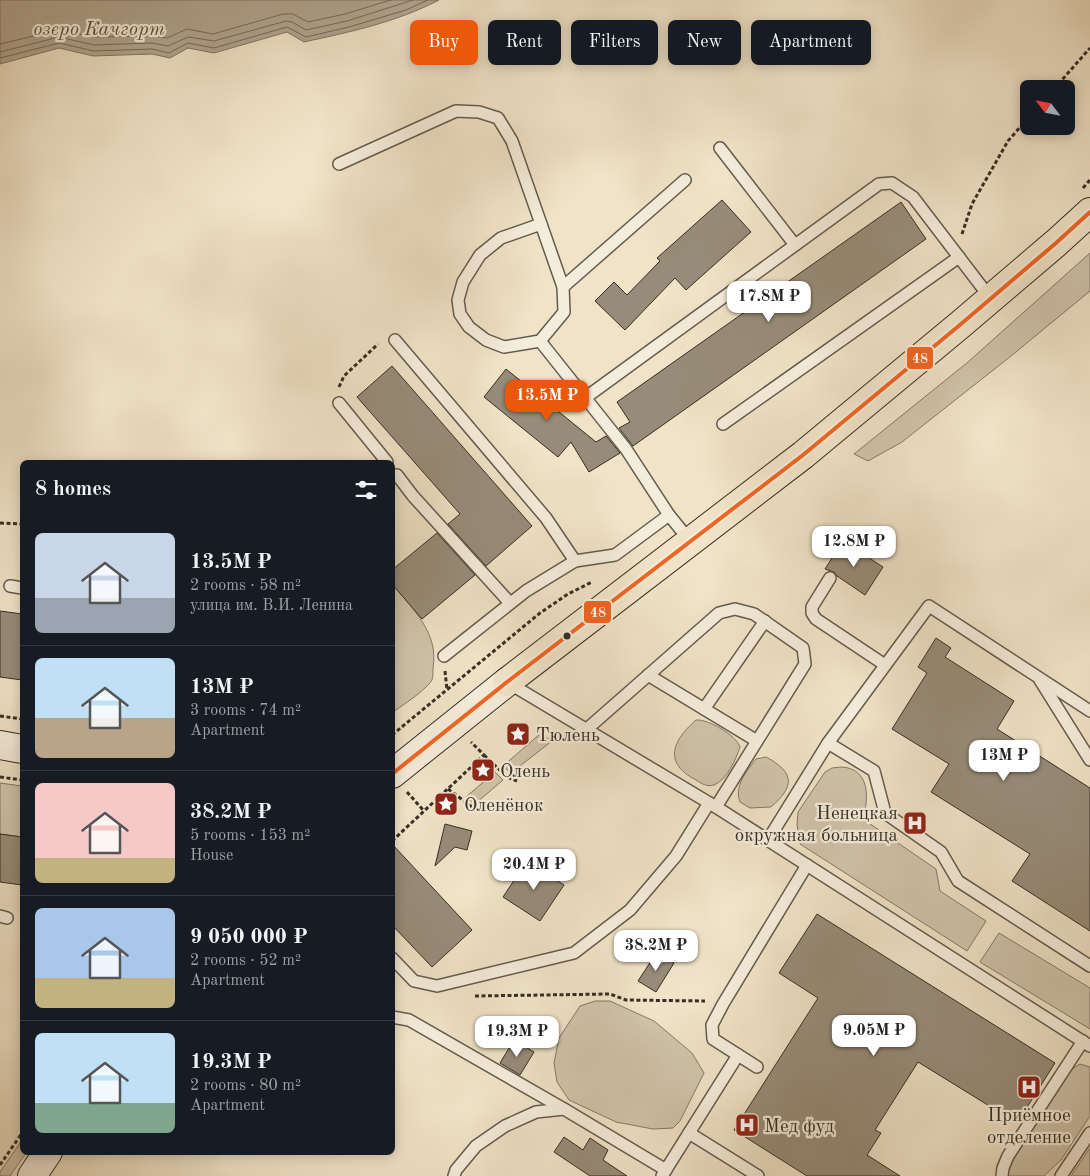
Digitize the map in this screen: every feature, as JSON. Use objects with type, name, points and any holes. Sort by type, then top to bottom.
[{"type":"main road","points":[[399,771],[467,704],[508,682],[803,455],[991,299],[1090,212]]},
{"type":"main road","points":[[0,746],[20,748]]},
{"type":"main road","points":[[32,1176],[46,1155]]},
{"type":"lane","points":[[339,164],[456,111],[480,112],[498,118],[512,141],[563,287],[564,312],[540,341],[504,347],[486,340],[469,328],[460,314],[458,300],[463,282],[480,255],[501,238],[540,224]]},
{"type":"lane","points":[[720,148],[795,245]]},
{"type":"lane","points":[[563,287],[685,180]]},
{"type":"lane","points":[[585,398],[879,184],[892,183],[913,197],[991,299]]},
{"type":"lane","points":[[723,424],[959,256]]},
{"type":"lane","points":[[395,340],[546,518],[575,562]]},
{"type":"lane","points":[[540,341],[626,449],[669,515],[691,541]]},
{"type":"lane","points":[[340,403],[385,460]]},
{"type":"lane","points":[[395,474],[510,603]]},
{"type":"lane","points":[[444,656],[526,591],[575,562],[615,555],[669,515]]},
{"type":"lane","points":[[830,578],[812,607],[812,613],[816,619],[885,664]]},
{"type":"lane","points":[[10,586],[20,588]]},
{"type":"lane","points":[[768,840],[828,743],[929,606],[1090,711]]},
{"type":"lane","points":[[395,961],[414,981],[438,986],[574,953],[630,910],[676,856],[757,741],[805,664],[803,648],[754,614],[735,609],[719,613],[587,729]]},
{"type":"lane","points":[[704,709],[765,621]]},
{"type":"lane","points":[[648,675],[757,741]]},
{"type":"lane","points":[[1038,676],[1090,760]]},
{"type":"lane","points":[[508,682],[713,805],[1086,1043],[1008,1156],[1002,1176]]},
{"type":"lane","points":[[828,743],[874,771],[885,813],[941,852],[958,881],[1090,966]]},
{"type":"lane","points":[[757,1067],[713,1039],[712,1025],[807,865]]},
{"type":"lane","points":[[395,1018],[409,1020],[564,1109],[664,1173],[738,1055]]},
{"type":"lane","points":[[454,1176],[456,1170],[476,1146],[505,1126],[536,1112],[564,1109]]},
{"type":"lane","points":[[689,1133],[758,1176]]},
{"type":"lane","points":[[1061,1176],[1090,1133]]},
{"type":"path","points":[[1062,80],[1090,48]]},
{"type":"path","points":[[959,256],[963,227],[972,204],[1008,141],[1020,127]]},
{"type":"path","points":[[340,403],[339,388],[344,376],[380,341],[395,340]]},
{"type":"path","points":[[0,523],[20,524]]},
{"type":"path","points":[[0,716],[20,720]]},
{"type":"path","points":[[467,738],[507,777],[517,781]]},
{"type":"path","points":[[395,838],[484,755]]},
{"type":"path","points":[[399,771],[424,811]]},
{"type":"path","points":[[0,777],[20,780]]},
{"type":"path","points":[[448,789],[472,807],[483,812]]},
{"type":"path","points":[[475,996],[610,994],[626,1000],[725,1001]]},
{"type":"path","points":[[0,1165],[20,1136]]},
{"type":"shaded area","points":[[1090,253],[1090,291],[902,442],[868,461],[854,454],[968,362]]},
{"type":"shaded area","points":[[395,588],[423,622],[432,644],[434,655],[432,680],[408,702],[395,711]]},
{"type":"shaded area","points":[[696,720],[707,722],[721,729],[733,738],[740,747],[727,774],[714,785],[709,786],[700,783],[686,773],[675,759],[675,751],[681,736]]},
{"type":"shaded area","points":[[540,734],[552,741],[511,773],[503,766]]},
{"type":"shaded area","points":[[766,757],[783,769],[787,775],[787,787],[779,800],[771,807],[750,808],[740,802],[740,785],[745,774],[756,759]]},
{"type":"shaded area","points":[[832,768],[851,769],[862,778],[866,794],[863,819],[936,869],[940,891],[986,921],[967,951],[800,844],[797,825],[798,812],[825,772]]},
{"type":"shaded area","points":[[495,772],[503,780],[475,804],[466,797]]},
{"type":"shaded area","points":[[0,783],[20,786],[20,837],[0,834]]},
{"type":"shaded area","points":[[999,933],[1090,988],[1090,1029],[980,962]]},
{"type":"shaded area","points":[[595,1001],[610,1001],[654,1021],[692,1053],[704,1073],[680,1121],[673,1128],[653,1129],[616,1122],[569,1100],[557,1082],[554,1063],[559,1038],[580,1006]]},
{"type":"shaded area","points":[[1080,1064],[1090,1067],[1090,1116],[1061,1160],[1044,1176],[1007,1176],[1009,1166],[1072,1069]]},
{"type":"shaded area","points":[[20,1143],[20,1155],[25,1155],[10,1176],[0,1176],[0,1172]]},
{"type":"shaded area","points":[[1090,1148],[1090,1176],[1071,1176]]},
{"type":"water","name":"озеро Качгорт","points":[[0,0],[439,0],[390,20],[304,42],[287,32],[214,53],[188,48],[170,58],[152,54],[93,56],[59,48],[0,64]]},
{"type":"building","points":[[722,200],[751,232],[686,290],[675,278],[625,330],[595,301],[614,282],[627,295],[660,261],[657,258]]},
{"type":"building","points":[[901,202],[926,239],[633,446],[619,428],[630,422],[617,402]]},
{"type":"building","points":[[392,366],[532,526],[486,566],[448,524],[460,514],[357,397]]},
{"type":"building","points":[[506,369],[596,442],[606,436],[620,453],[589,472],[571,442],[558,457],[484,397]]},
{"type":"building","points":[[437,533],[475,575],[422,619],[395,588],[395,568]]},
{"type":"building","points":[[843,541],[883,567],[865,595],[834,572],[825,569]]},
{"type":"building","points":[[0,611],[20,614],[20,680],[0,677]]},
{"type":"building","points":[[936,638],[951,648],[945,657],[1014,701],[997,729],[1090,788],[1090,931],[1012,881],[1030,854],[931,792],[949,764],[892,729],[927,673],[918,667]]},
{"type":"building","points":[[445,824],[472,831],[467,850],[455,847],[435,866]]},
{"type":"building","points":[[0,834],[20,837],[20,885],[0,882]]},
{"type":"building","points":[[395,847],[472,930],[432,967],[395,928]]},
{"type":"building","points":[[527,861],[564,885],[540,921],[503,897]]},
{"type":"building","points":[[817,914],[1055,1063],[1017,1123],[918,1062],[875,1130],[881,1133],[867,1155],[900,1176],[807,1176],[734,1130],[818,998],[779,973]]},
{"type":"building","points":[[657,952],[674,963],[656,992],[638,981]]},
{"type":"building","points":[[514,1040],[534,1052],[520,1075],[500,1063]]},
{"type":"building","points":[[564,1137],[583,1150],[590,1138],[608,1150],[603,1160],[627,1176],[590,1176],[554,1152]]},
{"type":"transit line","name":"48","points":[[395,772],[507,682],[803,455],[961,324],[1090,212]]},
{"type":"place","name":"Тюлень","points":[[518,734]]},
{"type":"place","name":"Олень","points":[[483,770]]},
{"type":"place","name":"Оленёнок","points":[[446,804]]},
{"type":"place","name":"Ненецкая окружная больница","points":[[915,823]]},
{"type":"place","name":"Приёмное отделение","points":[[1029,1087]]},
{"type":"place","name":"Мед фуд","points":[[747,1125]]}]
